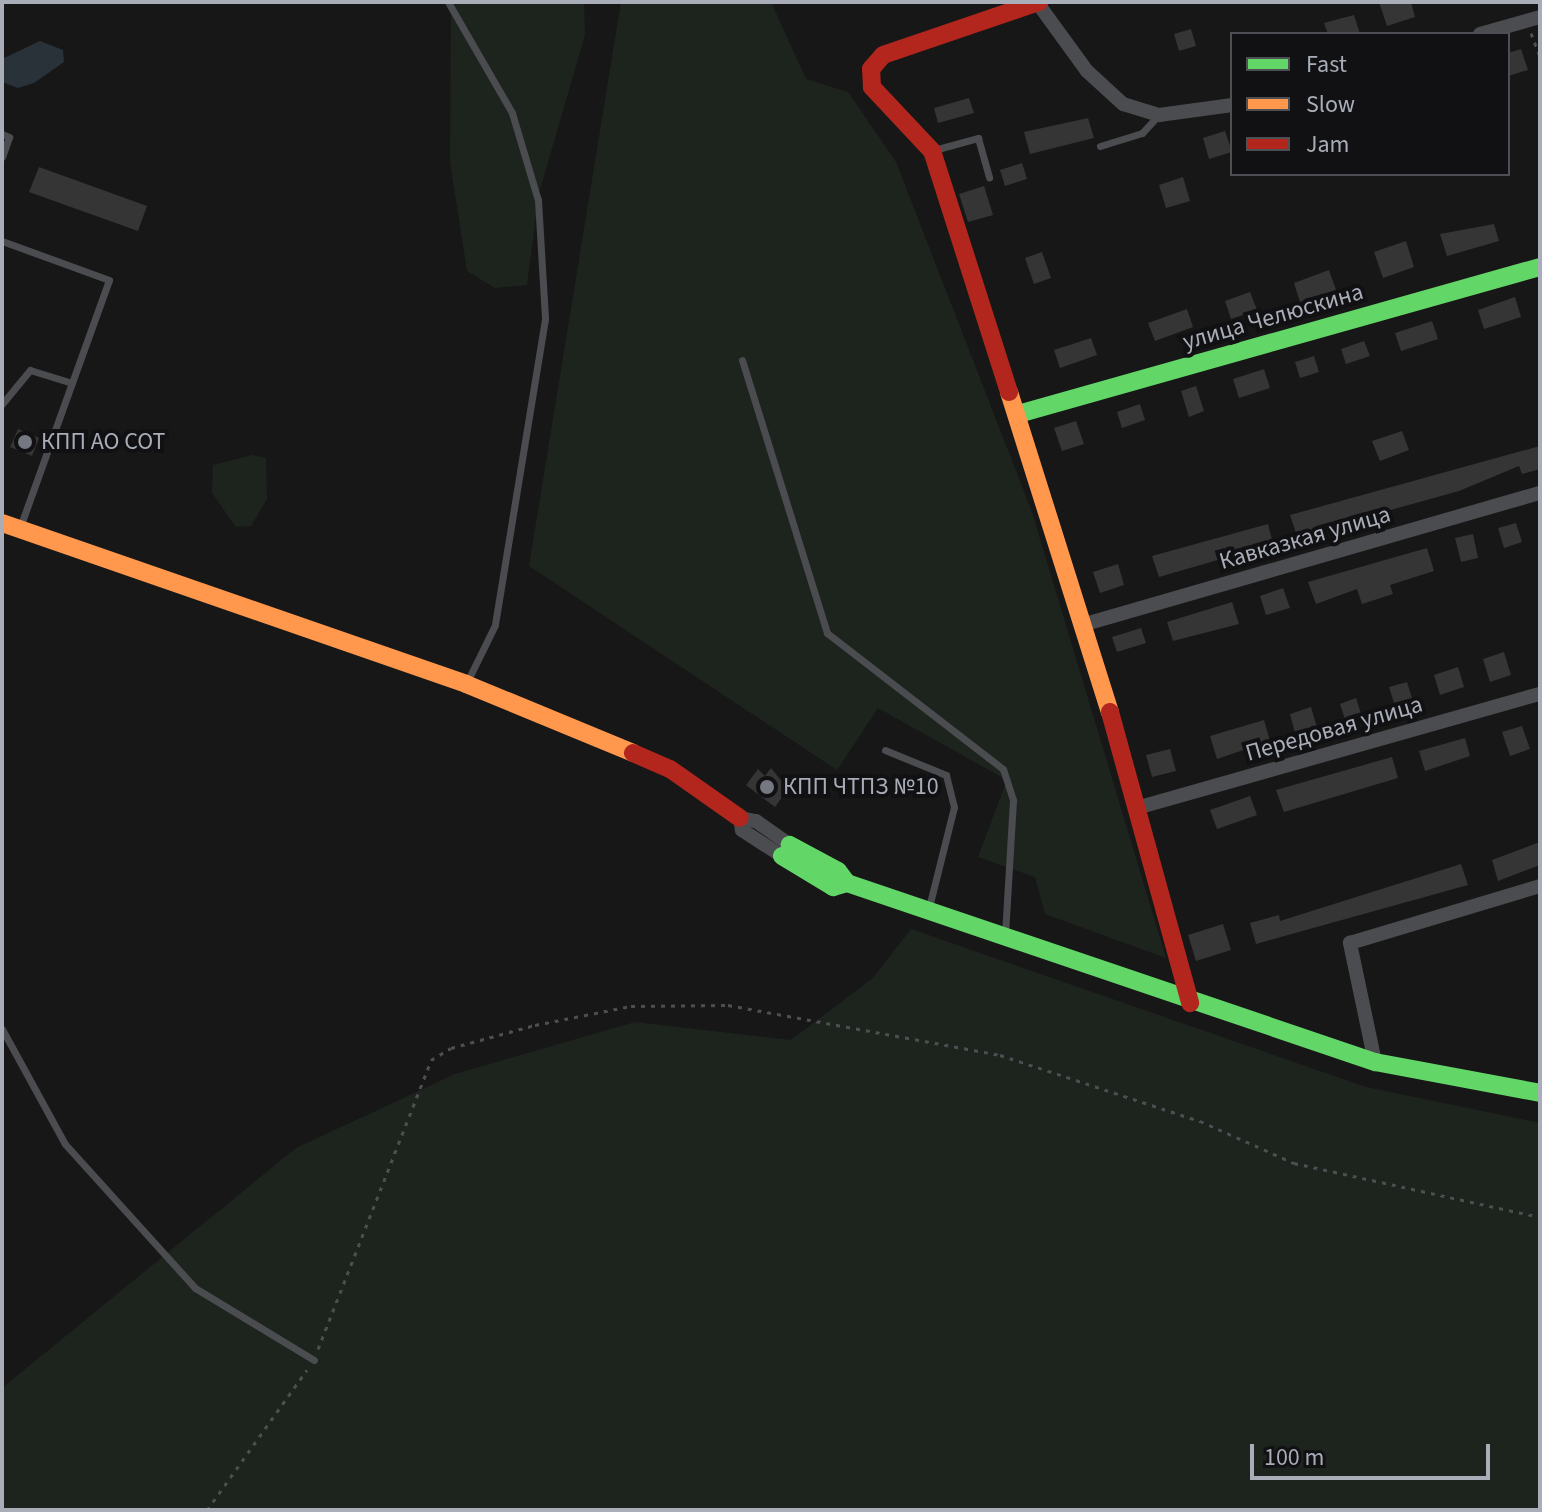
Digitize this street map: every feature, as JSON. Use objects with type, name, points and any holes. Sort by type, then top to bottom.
[{"type":"street","points":[[1190,1003],[1140,807],[1018,414],[932,151],[872,87],[871,69],[883,55],[1041,3],[1087,71],[1123,104],[1159,115],[1230,105]]},
{"type":"street","points":[[1487,32],[1540,17]]},
{"type":"street","name":"улица Челюскина","points":[[1018,414],[1540,267]]},
{"type":"street","name":"Кавказкая улица","points":[[1082,625],[1540,493]]},
{"type":"street","points":[[10,526],[466,684],[670,769],[740,818],[756,821],[786,851],[833,887],[847,883],[1005,934],[1190,1003],[1375,1062],[1540,1093]]},
{"type":"street","name":"Передовая улица","points":[[1140,807],[1540,694]]},
{"type":"street","points":[[1375,1062],[1350,943],[1540,886]]},
{"type":"lane","points":[[448,2],[512,113],[538,200],[545,319],[495,625],[466,684]]},
{"type":"lane","points":[[1100,146],[1142,133],[1159,115]]},
{"type":"lane","points":[[2,134],[9,137],[2,157]]},
{"type":"lane","points":[[932,151],[978,138],[989,177]]},
{"type":"lane","points":[[2,241],[109,280],[72,383],[10,526]]},
{"type":"lane","points":[[742,360],[827,633],[1003,769],[1013,800],[1005,934]]},
{"type":"lane","points":[[2,404],[30,370],[72,383]]},
{"type":"lane","points":[[885,750],[946,775],[954,807],[929,910]]},
{"type":"lane","points":[[2,1029],[65,1144],[195,1288],[314,1360]]},
{"type":"path","points":[[207,1510],[314,1360],[431,1060],[451,1048],[535,1025],[631,1006],[728,1005],[1000,1055],[1200,1121],[1294,1163],[1540,1217]]},
{"type":"shaded area","points":[[451,2],[584,2],[585,35],[539,193],[527,285],[495,288],[467,271],[450,162]]},
{"type":"shaded area","points":[[621,2],[771,2],[806,79],[848,92],[896,162],[1032,512],[1166,958],[1045,914],[1035,877],[978,857],[1007,780],[878,708],[837,770],[529,566]]},
{"type":"shaded area","points":[[40,41],[63,50],[64,62],[34,83],[18,88],[2,82],[2,59]]},
{"type":"shaded area","points":[[252,455],[266,458],[267,499],[251,526],[236,527],[212,493],[213,465]]},
{"type":"shaded area","points":[[911,929],[1366,1087],[1540,1123],[1540,1510],[2,1510],[2,1388],[296,1148],[455,1074],[635,1022],[791,1040],[873,978]]},
{"type":"building","points":[[1379,2],[1411,2],[1415,17],[1387,26]]},
{"type":"building","points":[[1354,15],[1359,32],[1327,32],[1324,23]]},
{"type":"building","points":[[1191,29],[1196,46],[1179,51],[1174,34]]},
{"type":"building","points":[[1521,49],[1528,70],[1510,75],[1510,52]]},
{"type":"building","points":[[969,98],[974,113],[938,123],[934,108]]},
{"type":"building","points":[[1088,118],[1094,138],[1030,154],[1024,132]]},
{"type":"building","points":[[1225,131],[1230,153],[1209,159],[1203,138]]},
{"type":"building","points":[[1022,163],[1027,179],[1005,186],[1000,170]]},
{"type":"building","points":[[39,167],[147,206],[138,231],[29,192]]},
{"type":"building","points":[[1183,177],[1190,201],[1166,208],[1159,185]]},
{"type":"building","points":[[984,186],[993,215],[968,222],[959,194]]},
{"type":"building","points":[[1494,224],[1499,241],[1447,256],[1440,234]]},
{"type":"building","points":[[1406,241],[1414,267],[1383,278],[1374,252]]},
{"type":"building","points":[[1042,252],[1051,278],[1034,284],[1025,258]]},
{"type":"building","points":[[1329,270],[1336,290],[1300,302],[1294,283]]},
{"type":"building","points":[[1250,292],[1257,310],[1231,319],[1225,301]]},
{"type":"building","points":[[1515,297],[1521,317],[1484,329],[1478,310]]},
{"type":"building","points":[[1187,309],[1193,327],[1155,341],[1148,323]]},
{"type":"building","points":[[1432,321],[1438,339],[1401,351],[1395,333]]},
{"type":"building","points":[[1091,338],[1097,355],[1060,368],[1054,350]]},
{"type":"building","points":[[1364,341],[1370,356],[1346,364],[1341,349]]},
{"type":"building","points":[[1314,356],[1319,372],[1300,378],[1295,362]]},
{"type":"building","points":[[1264,369],[1270,388],[1239,398],[1233,379]]},
{"type":"building","points":[[1196,386],[1204,411],[1189,417],[1181,391]]},
{"type":"building","points":[[1140,404],[1145,420],[1122,428],[1117,412]]},
{"type":"building","points":[[1076,421],[1084,444],[1062,451],[1054,428]]},
{"type":"building","name":"КПП АО СОТ","points":[[18,429],[39,438],[32,456],[10,447]]},
{"type":"building","points":[[1402,431],[1409,450],[1380,461],[1372,441]]},
{"type":"building","points":[[1540,446],[1540,469],[1522,474],[1519,466],[1459,491],[1297,536],[1290,515]]},
{"type":"building","points":[[1516,523],[1522,542],[1504,548],[1498,528]]},
{"type":"building","points":[[1268,524],[1273,544],[1159,577],[1152,556]]},
{"type":"building","points":[[1473,534],[1478,558],[1461,562],[1455,538]]},
{"type":"building","points":[[1427,548],[1434,571],[1390,585],[1393,594],[1362,604],[1357,589],[1316,604],[1308,582]]},
{"type":"building","points":[[1118,564],[1124,585],[1100,593],[1093,572]]},
{"type":"building","points":[[1283,588],[1290,608],[1266,615],[1260,596]]},
{"type":"building","points":[[1232,602],[1239,624],[1173,641],[1167,622]]},
{"type":"building","points":[[1141,628],[1146,643],[1117,652],[1112,637]]},
{"type":"building","points":[[1504,652],[1511,675],[1490,682],[1483,659]]},
{"type":"building","points":[[1458,667],[1464,687],[1440,695],[1434,675]]},
{"type":"building","points":[[1407,682],[1414,704],[1396,709],[1389,687]]},
{"type":"building","points":[[1356,698],[1362,717],[1346,722],[1340,704]]},
{"type":"building","points":[[1311,707],[1318,731],[1296,737],[1290,714]]},
{"type":"building","points":[[1264,720],[1270,741],[1217,759],[1210,736]]},
{"type":"building","points":[[1522,726],[1530,749],[1510,756],[1502,732]]},
{"type":"building","points":[[1465,738],[1470,756],[1425,771],[1419,751]]},
{"type":"building","points":[[1170,749],[1176,771],[1152,777],[1146,755]]},
{"type":"building","points":[[1392,757],[1398,778],[1284,812],[1276,790]]},
{"type":"building","name":"КПП ЧТПЗ №10","points":[[771,768],[788,789],[775,807],[746,785],[758,769],[765,776]]},
{"type":"building","points":[[1250,796],[1257,815],[1217,829],[1210,810]]},
{"type":"building","points":[[1540,842],[1540,865],[1498,881],[1492,860]]},
{"type":"building","points":[[1461,864],[1468,885],[1256,944],[1250,923],[1279,915],[1280,921]]},
{"type":"building","points":[[1223,924],[1231,950],[1196,961],[1188,935]]},
{"type":"traffic: fast","points":[[1018,414],[1540,267]]},
{"type":"traffic: fast","points":[[782,856],[833,887],[847,883],[838,871],[790,845]]},
{"type":"traffic: fast","points":[[847,883],[1375,1062],[1540,1093]]},
{"type":"traffic: slow","points":[[1009,392],[1110,712]]},
{"type":"traffic: slow","points":[[2,523],[466,684],[633,753]]},
{"type":"traffic: jam","points":[[1009,392],[932,151],[872,87],[871,69],[883,55],[1039,2]]},
{"type":"traffic: jam","points":[[1110,712],[1190,1003]]},
{"type":"traffic: jam","points":[[633,753],[670,769],[740,818]]},
{"type":"place","name":"КПП АО СОТ","points":[[25,442]]},
{"type":"place","name":"КПП ЧТПЗ №10","points":[[767,787]]}]
